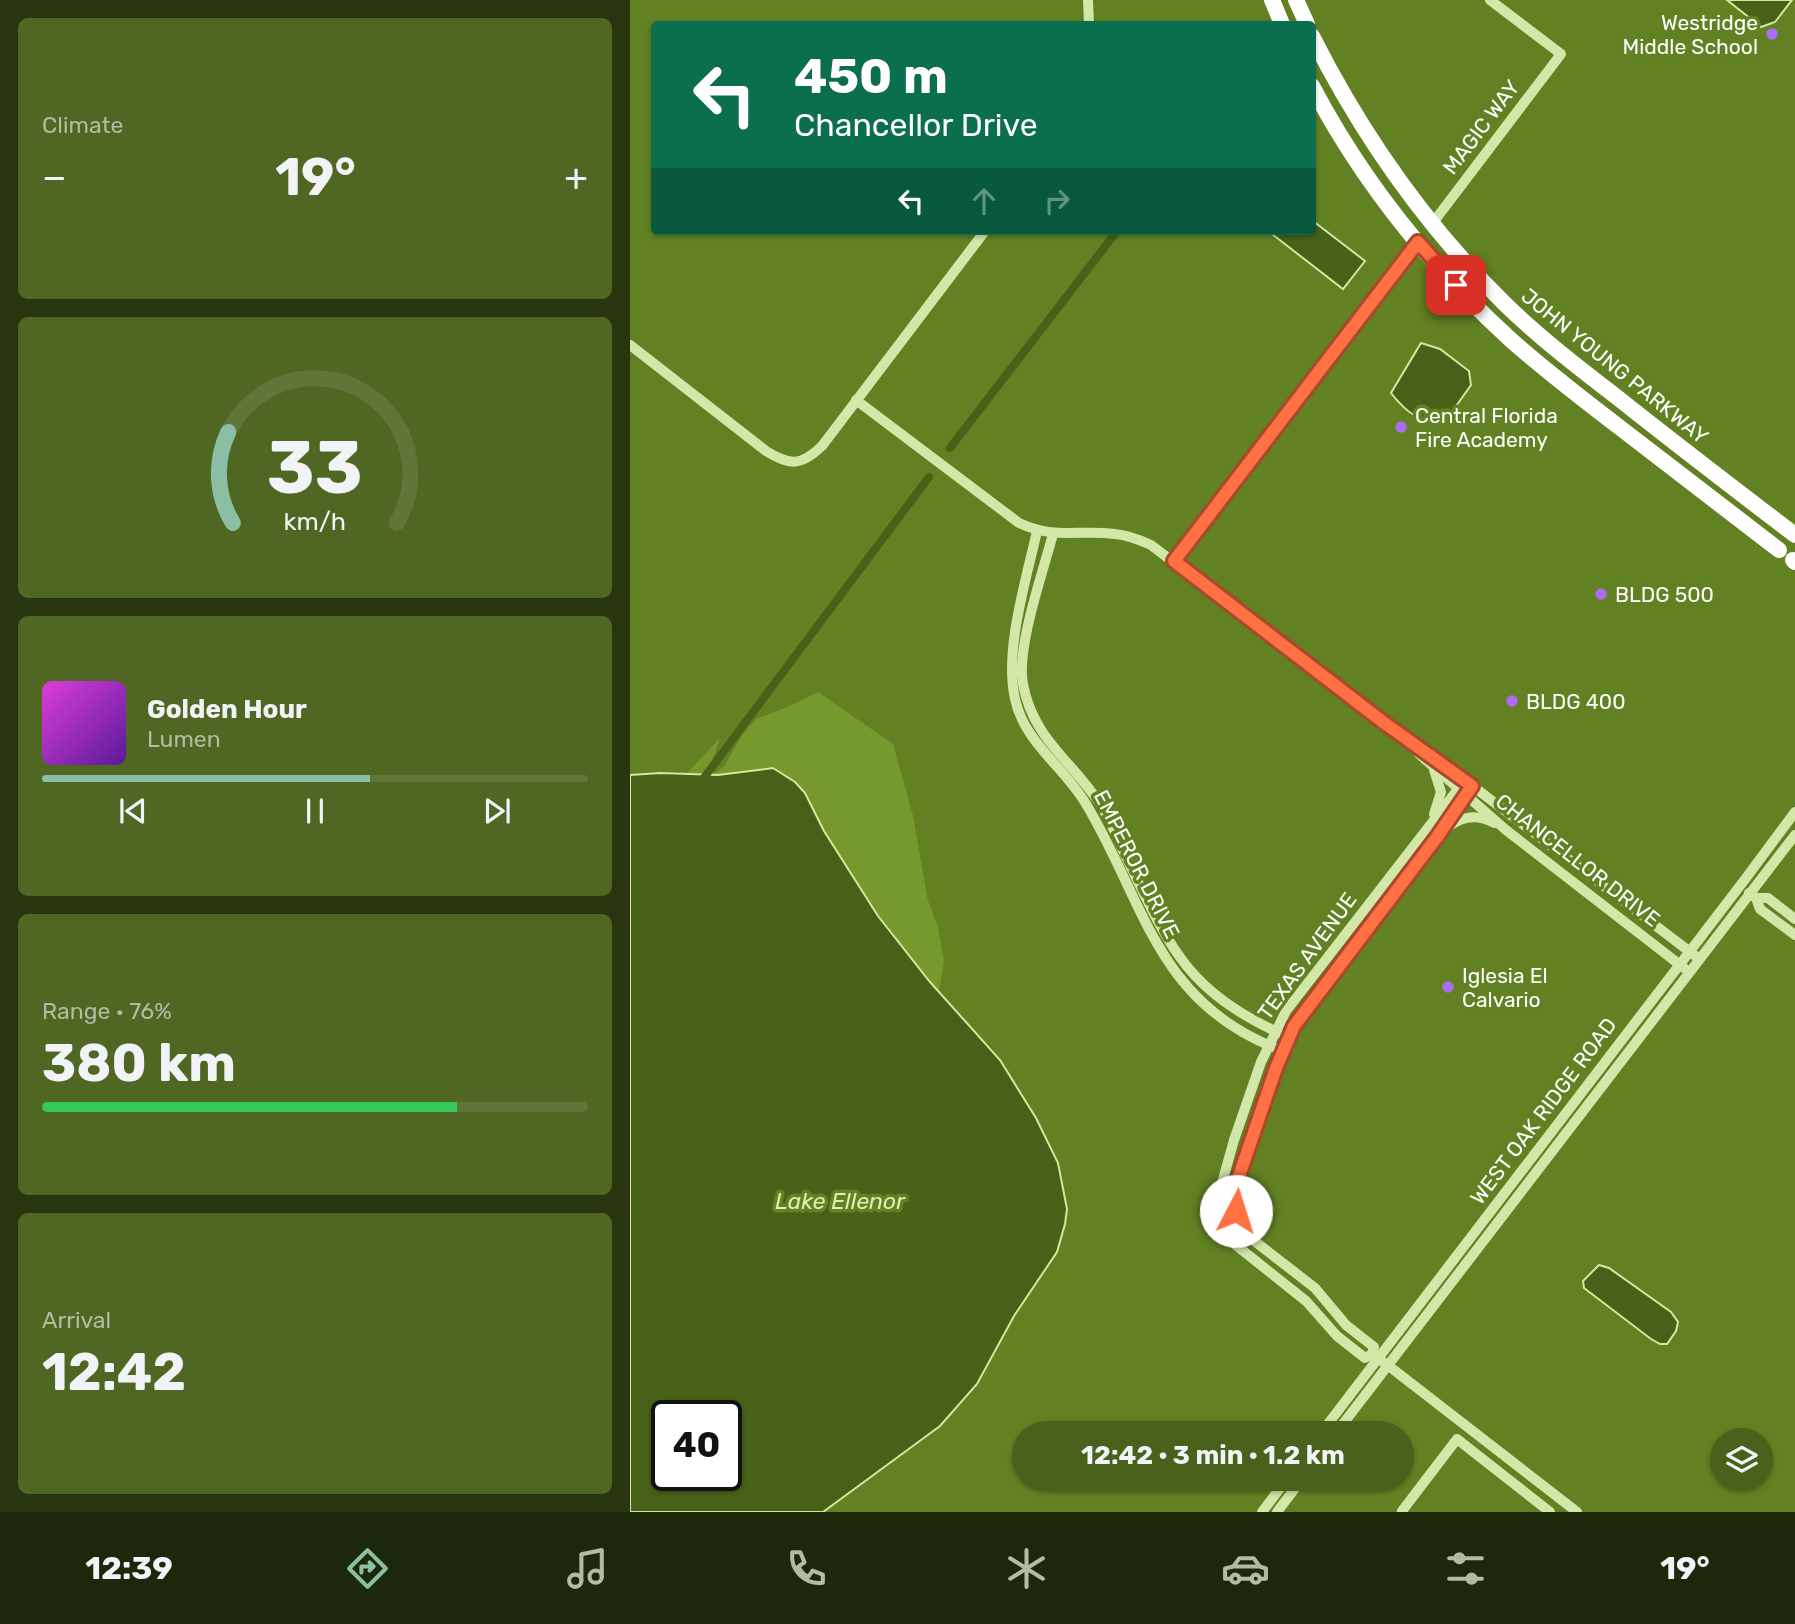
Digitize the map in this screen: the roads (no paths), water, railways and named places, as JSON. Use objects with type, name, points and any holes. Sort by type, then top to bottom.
[{"type":"highway","points":[[1272,0],[1281,21]]},
{"type":"highway","points":[[1296,0],[1306,21]]},
{"type":"highway","name":"JOHN YOUNG PARKWAY","points":[[1316,43],[1365,131],[1432,224],[1461,258],[1552,346],[1795,535]]},
{"type":"highway","name":"JOHN YOUNG PARKWAY","points":[[1316,93],[1351,151],[1388,204],[1466,296],[1535,361],[1779,550]]},
{"type":"highway","points":[[1388,204],[1409,218],[1432,224]]},
{"type":"highway","points":[[1418,242],[1439,246],[1461,258]]},
{"type":"street","points":[[1088,0],[1089,21]]},
{"type":"street","name":"MAGIC WAY","points":[[1432,224],[1561,54],[1490,0]]},
{"type":"street","points":[[630,345],[766,451],[782,461],[797,462],[810,458],[822,446],[982,235]]},
{"type":"street","points":[[1174,561],[1418,242]]},
{"type":"street","name":"CHANCELLOR DRIVE","points":[[856,400],[1000,511],[1037,531],[1053,534],[1116,534],[1152,545],[1383,722],[1465,788],[1506,830],[1684,967]]},
{"type":"street","name":"EMPEROR DRIVE","points":[[1037,531],[1012,659],[1012,681],[1022,720],[1030,734],[1085,802],[1159,949],[1178,976],[1213,1011],[1234,1026],[1282,1051]]},
{"type":"street","name":"EMPEROR DRIVE","points":[[1053,534],[1022,657],[1022,681],[1035,722],[1103,809],[1153,914],[1180,961],[1216,997],[1288,1037]]},
{"type":"street","name":"CHANCELLOR DRIVE","points":[[1383,722],[1431,764],[1694,955]]},
{"type":"street","points":[[1431,764],[1441,792],[1431,824]]},
{"type":"street","name":"TEXAS AVENUE","points":[[1379,1359],[1365,1358],[1337,1336],[1298,1294],[1245,1255],[1232,1242],[1225,1232],[1221,1218],[1220,1190],[1234,1140],[1275,1031],[1298,995],[1431,824],[1465,788]]},
{"type":"street","name":"TEXAS AVENUE","points":[[1465,788],[1437,837],[1288,1037],[1235,1193],[1238,1222],[1255,1243],[1307,1282],[1329,1303],[1346,1325],[1374,1347],[1379,1359],[1577,1512]]},
{"type":"street","name":"WEST OAK RIDGE ROAD","points":[[1330,1421],[1522,1171],[1694,955],[1795,812]]},
{"type":"street","points":[[1437,837],[1464,818],[1487,819],[1506,830]]},
{"type":"street","points":[[1795,825],[1759,872],[1753,895],[1760,909],[1795,935]]},
{"type":"street","name":"WEST OAK RIDGE ROAD","points":[[1694,955],[1753,895],[1795,835]]},
{"type":"street","points":[[1753,895],[1768,898],[1795,919]]},
{"type":"street","name":"WEST OAK RIDGE ROAD","points":[[1343,1421],[1379,1359],[1516,1198],[1684,967]]},
{"type":"street","points":[[1298,995],[1310,1004]]},
{"type":"street","points":[[1234,1140],[1250,1143]]},
{"type":"street","points":[[1516,1198],[1513,1191],[1523,1178],[1522,1171]]},
{"type":"street","points":[[1220,1190],[1235,1193]]},
{"type":"street","points":[[1245,1255],[1255,1243]]},
{"type":"street","points":[[1298,1294],[1307,1282]]},
{"type":"street","points":[[1337,1336],[1346,1325]]},
{"type":"street","points":[[1403,1512],[1457,1439],[1550,1512]]},
{"type":"street","points":[[1262,1512],[1278,1491]]},
{"type":"street","points":[[1285,1491],[1287,1499]]},
{"type":"street","points":[[1277,1512],[1293,1491]]},
{"type":"water","points":[[1727,0],[1792,0],[1775,22],[1761,27]]},
{"type":"water","points":[[1316,223],[1365,261],[1343,289],[1273,235],[1316,235]]},
{"type":"water","points":[[1421,343],[1440,349],[1469,371],[1471,385],[1444,423],[1421,419],[1391,393]]},
{"type":"water","name":"Lake Ellenor","points":[[773,768],[795,782],[805,793],[824,831],[878,916],[930,982],[1000,1060],[1036,1118],[1058,1163],[1067,1209],[1057,1252],[1014,1316],[977,1384],[940,1426],[823,1512],[630,1512],[630,775],[718,775]]},
{"type":"water","points":[[1599,1265],[1609,1268],[1671,1312],[1678,1322],[1676,1331],[1667,1344],[1651,1339],[1584,1288],[1583,1281]]},
{"type":"waterway","points":[[950,448],[1114,235]]},
{"type":"waterway","points":[[700,783],[929,477]]},
{"type":"place","name":"Westridge Middle School","points":[[1772,34]]},
{"type":"place","name":"Central Florida Fire Academy","points":[[1401,427]]},
{"type":"place","name":"BLDG 500","points":[[1601,594]]},
{"type":"place","name":"BLDG 400","points":[[1512,701]]},
{"type":"place","name":"Iglesia El Calvario","points":[[1448,987]]}]
